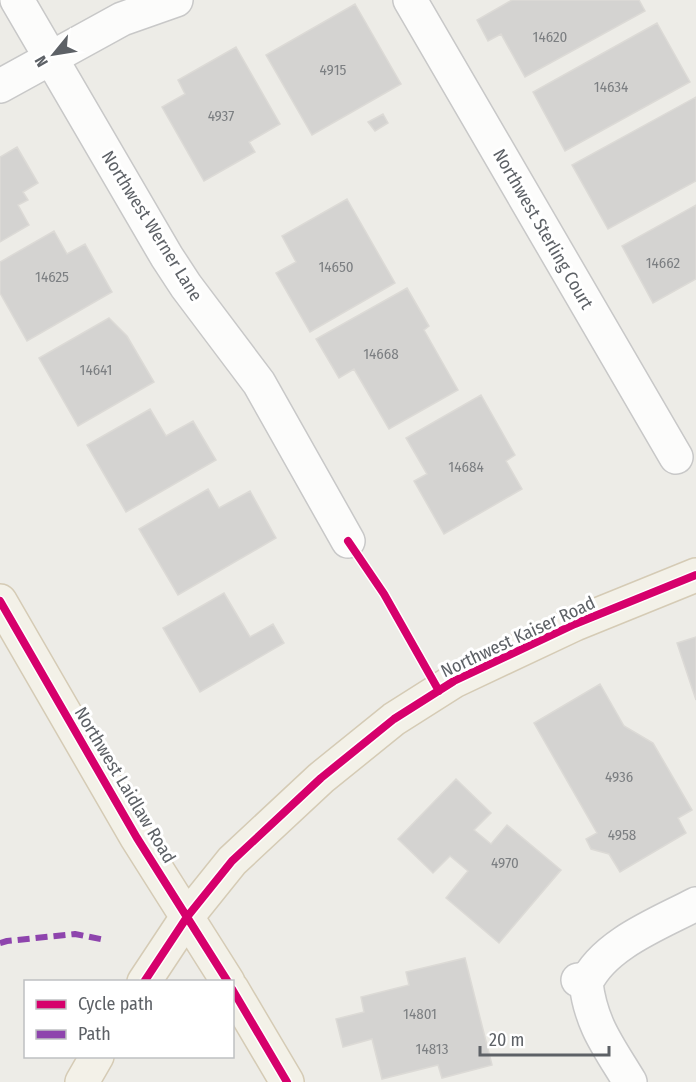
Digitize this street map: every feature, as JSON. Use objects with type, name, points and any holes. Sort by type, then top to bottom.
[{"type":"main road","name":"Northwest Kaiser Road","points":[[145,980],[187,917],[232,861],[321,778],[394,719],[464,676],[575,624],[696,575]]},
{"type":"main road","name":"Northwest Laidlaw Road","points":[[0,601],[137,838],[227,980]]},
{"type":"main road","points":[[234,992],[287,1082]]},
{"type":"main road","points":[[82,1082],[96,1058]]},
{"type":"street","name":"Northwest Werner Lane","points":[[17,0],[167,257],[259,383],[348,541]]},
{"type":"street","points":[[0,86],[122,19],[176,0]]},
{"type":"street","name":"Northwest Sterling Court","points":[[410,0],[676,457]]},
{"type":"street","points":[[630,1082],[596,1027],[582,982],[601,961],[627,941],[696,904]]},
{"type":"building","points":[[512,0],[639,0],[645,11],[525,77],[501,34],[488,41],[477,20]]},
{"type":"building","points":[[355,4],[401,84],[312,135],[266,55]]},
{"type":"building","points":[[657,23],[690,82],[565,151],[533,92]]},
{"type":"building","points":[[236,47],[280,124],[249,142],[255,152],[204,181],[162,107],[185,94],[178,80]]},
{"type":"building","points":[[696,97],[696,181],[608,229],[572,165]]},
{"type":"building","points":[[383,114],[388,123],[375,131],[368,122]]},
{"type":"building","points":[[17,147],[38,183],[23,192],[28,200],[18,205],[29,225],[0,242],[0,157]]},
{"type":"building","points":[[347,199],[395,283],[310,332],[276,273],[296,262],[282,236]]},
{"type":"building","points":[[696,205],[696,279],[653,303],[622,246]]},
{"type":"building","points":[[54,231],[67,254],[85,244],[112,292],[27,341],[0,293],[0,262]]},
{"type":"building","points":[[407,288],[429,326],[424,330],[458,390],[389,429],[354,369],[339,378],[316,339]]},
{"type":"building","points":[[109,318],[127,336],[154,382],[78,426],[39,358]]},
{"type":"building","points":[[481,395],[515,455],[506,461],[522,489],[444,534],[414,481],[427,474],[406,438]]},
{"type":"building","points":[[150,409],[166,436],[193,421],[216,460],[126,512],[87,445]]},
{"type":"building","points":[[208,489],[219,508],[250,491],[276,538],[178,595],[139,529]]},
{"type":"building","points":[[224,593],[250,637],[273,624],[284,643],[200,692],[163,628]]},
{"type":"building","points":[[696,637],[696,700],[677,643]]},
{"type":"building","points":[[600,684],[624,726],[653,743],[692,810],[678,818],[686,833],[620,872],[609,854],[591,849],[586,839],[597,833],[534,723]]},
{"type":"building","points":[[456,779],[491,813],[474,830],[491,844],[507,825],[561,870],[499,943],[446,898],[468,871],[450,856],[433,873],[398,839]]},
{"type":"building","points":[[465,958],[492,1065],[442,1078],[438,1065],[382,1079],[372,1039],[343,1047],[336,1019],[364,1012],[361,997],[409,985],[406,972]]},
{"type":"marked path","points":[[0,943],[75,934],[105,940]]},
{"type":"cycle path","points":[[348,541],[384,594],[439,691]]},
{"type":"cycle path","points":[[145,980],[187,917],[232,861],[321,778],[394,719],[454,681],[575,624],[696,575]]},
{"type":"cycle path","points":[[0,601],[137,838],[227,980]]},
{"type":"cycle path","points":[[234,992],[287,1082]]}]
